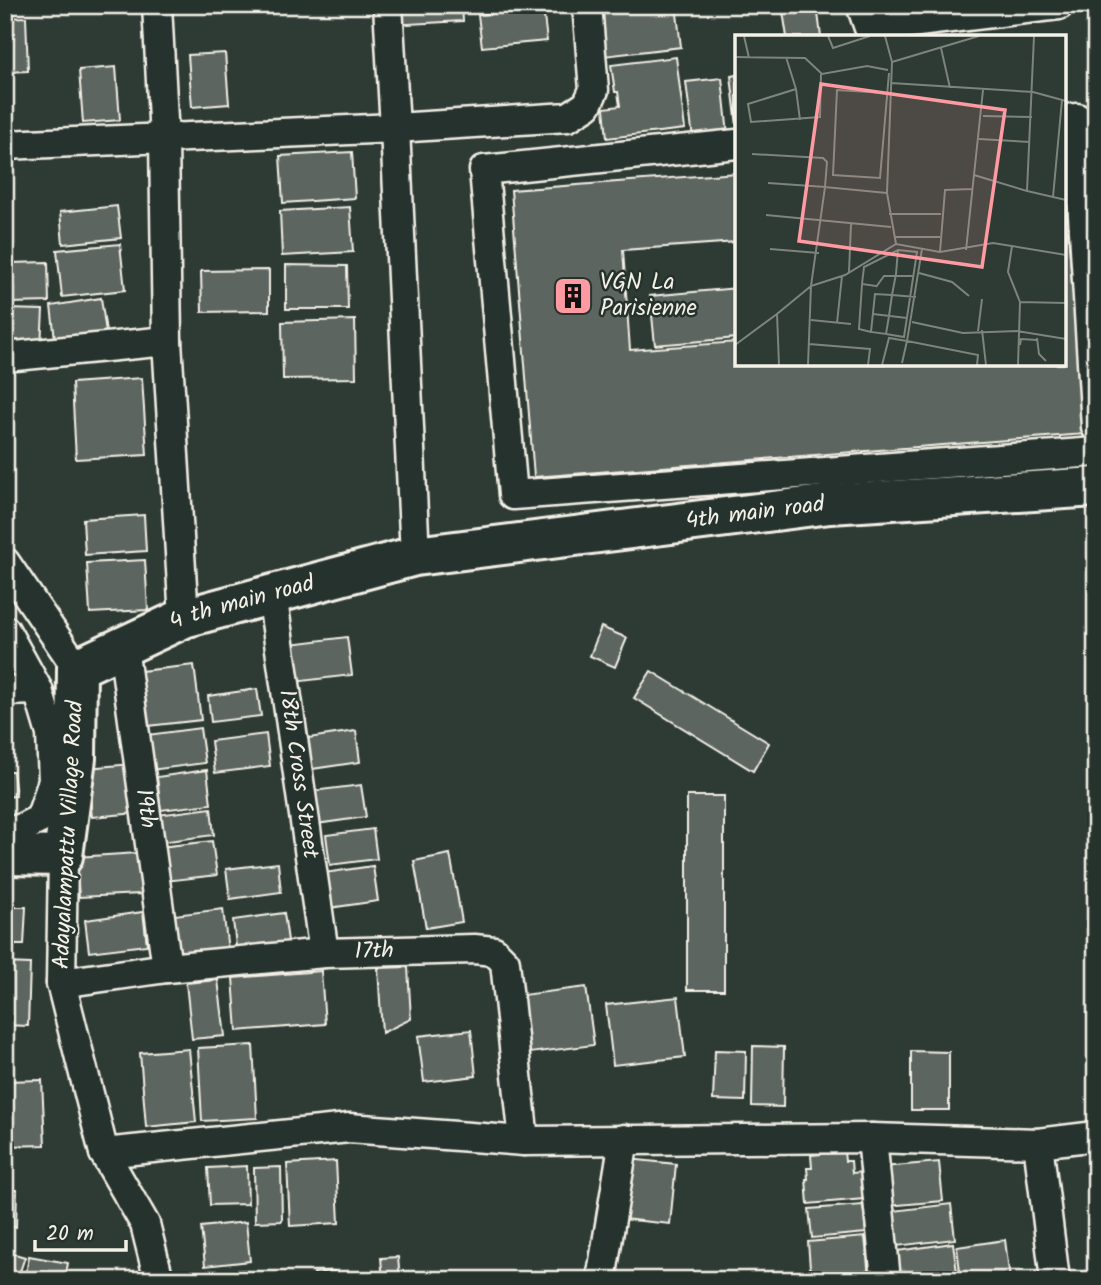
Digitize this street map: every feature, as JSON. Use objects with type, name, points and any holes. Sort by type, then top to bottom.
[{"type":"street","points":[[157,5],[164,139],[167,341],[184,618]]},
{"type":"street","points":[[388,5],[415,556]]},
{"type":"street","points":[[5,145],[395,128],[568,117],[587,105],[594,90],[587,5]]},
{"type":"street","points":[[860,5],[869,28],[1059,5]]},
{"type":"street","points":[[1079,119],[1096,428]]},
{"type":"street","points":[[735,144],[484,170],[513,495],[1096,452]]},
{"type":"street","points":[[5,357],[167,341]]},
{"type":"street","name":"4th main road","points":[[415,556],[830,504],[1096,487]]},
{"type":"street","name":"4 th main road","points":[[77,668],[184,618],[415,556]]},
{"type":"street","name":"Adayalampattu Village Road","points":[[5,562],[77,668],[76,758],[63,856],[61,983],[104,1153],[145,1224],[159,1280]]},
{"type":"street","name":"18th Cross Street","points":[[272,594],[324,953]]},
{"type":"street","points":[[5,630],[38,690],[51,734],[53,781],[40,819],[18,830],[5,829]]},
{"type":"street","name":"19th","points":[[123,647],[167,968]]},
{"type":"street","points":[[5,691],[38,690]]},
{"type":"street","points":[[5,855],[63,856]]},
{"type":"street","name":"17th","points":[[61,983],[167,968],[324,953],[474,949],[494,951],[505,962],[524,1141]]},
{"type":"street","points":[[104,1153],[349,1128],[524,1141],[872,1138],[1038,1143],[1096,1136]]},
{"type":"street","points":[[872,1138],[886,1280]]},
{"type":"street","points":[[601,1280],[624,1139]]},
{"type":"street","points":[[1038,1143],[1055,1280]]},
{"type":"building","points":[[40,5],[95,5],[40,7]]},
{"type":"building","points":[[389,5],[462,5],[463,21],[390,25]]},
{"type":"building","points":[[474,5],[543,5],[474,12]]},
{"type":"building","points":[[635,5],[676,5],[681,47],[604,56],[599,10]]},
{"type":"building","points":[[678,5],[724,5],[724,6],[679,11]]},
{"type":"building","points":[[782,5],[817,5],[821,35],[787,35]]},
{"type":"building","points":[[543,8],[547,41],[482,47],[478,15]]},
{"type":"building","points":[[26,17],[28,71],[5,72],[5,18]]},
{"type":"building","points":[[225,53],[229,104],[192,107],[188,55]]},
{"type":"building","points":[[676,57],[685,129],[607,138],[604,108],[620,106],[611,65]]},
{"type":"building","points":[[116,67],[120,120],[83,123],[79,70]]},
{"type":"building","points":[[735,75],[735,109],[731,76]]},
{"type":"building","points":[[722,78],[728,135],[693,139],[686,82]]},
{"type":"building","points":[[352,152],[355,198],[283,203],[280,156]]},
{"type":"building","name":"VGN La Parisienne","points":[[735,173],[735,242],[623,250],[630,350],[735,342],[735,366],[1066,366],[1066,206],[1084,434],[534,477],[511,190]]},
{"type":"building","points":[[117,206],[121,238],[63,244],[60,212]]},
{"type":"building","points":[[350,207],[353,252],[282,256],[280,211]]},
{"type":"building","points":[[120,244],[125,290],[62,297],[57,250]]},
{"type":"building","points":[[48,262],[49,302],[11,303],[10,263]]},
{"type":"building","points":[[286,265],[347,266],[348,309],[286,309]]},
{"type":"building","points":[[269,270],[269,311],[202,312],[201,271]]},
{"type":"building","points":[[735,288],[735,338],[655,345],[650,296]]},
{"type":"building","points":[[101,298],[106,332],[55,339],[51,306]]},
{"type":"building","points":[[6,309],[43,310],[41,346],[5,344]]},
{"type":"building","points":[[355,320],[356,378],[283,379],[282,322]]},
{"type":"building","points":[[142,378],[147,455],[76,459],[72,383]]},
{"type":"building","points":[[144,515],[146,551],[85,555],[83,519]]},
{"type":"building","points":[[145,560],[148,610],[90,613],[87,563]]},
{"type":"building","points":[[601,627],[627,638],[615,667],[590,656]]},
{"type":"building","points":[[347,637],[352,675],[294,682],[290,644]]},
{"type":"building","points":[[194,665],[201,720],[148,726],[141,671]]},
{"type":"building","points":[[651,671],[769,743],[753,771],[634,698]]},
{"type":"building","points":[[257,689],[261,716],[211,722],[208,696]]},
{"type":"building","points":[[5,718],[8,718],[10,744],[5,744]]},
{"type":"building","points":[[200,728],[205,763],[151,770],[147,735]]},
{"type":"building","points":[[356,731],[360,762],[312,769],[308,738]]},
{"type":"building","points":[[266,734],[270,766],[215,773],[211,741]]},
{"type":"building","points":[[132,764],[137,813],[92,817],[87,768]]},
{"type":"building","points":[[207,770],[211,804],[161,810],[157,777]]},
{"type":"building","points":[[5,771],[13,771],[16,796],[5,797]]},
{"type":"building","points":[[361,785],[366,817],[316,824],[312,791]]},
{"type":"building","points":[[687,796],[724,796],[724,990],[687,990]]},
{"type":"building","points":[[211,808],[214,835],[161,842],[157,815]]},
{"type":"building","points":[[373,829],[377,859],[330,865],[326,835]]},
{"type":"building","points":[[212,841],[217,875],[165,881],[160,847]]},
{"type":"building","points":[[138,853],[141,894],[79,897],[76,857]]},
{"type":"building","points":[[450,854],[462,922],[426,928],[414,861]]},
{"type":"building","points":[[278,863],[281,892],[230,899],[226,869]]},
{"type":"building","points":[[373,866],[378,901],[329,908],[324,873]]},
{"type":"building","points":[[5,907],[26,907],[24,945],[5,945]]},
{"type":"building","points":[[223,909],[228,951],[172,959],[166,916]]},
{"type":"building","points":[[143,912],[147,945],[89,952],[85,920]]},
{"type":"building","points":[[284,913],[289,948],[237,955],[233,920]]},
{"type":"building","points":[[5,963],[30,964],[28,1026],[5,1025]]},
{"type":"building","points":[[408,967],[411,1019],[382,1033],[378,968]]},
{"type":"building","points":[[321,971],[325,1024],[237,1031],[233,978]]},
{"type":"building","points":[[218,980],[225,1036],[192,1039],[186,983]]},
{"type":"building","points":[[586,987],[594,1045],[530,1053],[522,995]]},
{"type":"building","points":[[678,997],[685,1057],[613,1065],[606,1005]]},
{"type":"building","points":[[471,1030],[476,1076],[424,1082],[418,1036]]},
{"type":"building","points":[[253,1045],[257,1118],[202,1121],[198,1048]]},
{"type":"building","points":[[753,1046],[784,1047],[783,1107],[752,1106]]},
{"type":"building","points":[[189,1049],[196,1122],[146,1127],[140,1053]]},
{"type":"building","points":[[715,1050],[746,1051],[745,1101],[713,1100]]},
{"type":"building","points":[[911,1051],[949,1052],[949,1110],[911,1110]]},
{"type":"building","points":[[42,1080],[45,1145],[5,1146],[5,1081]]},
{"type":"building","points":[[844,1152],[845,1161],[851,1161],[852,1173],[862,1172],[864,1199],[808,1204],[806,1179],[807,1168],[812,1168],[811,1155]]},
{"type":"building","points":[[628,1159],[676,1164],[670,1224],[623,1219]]},
{"type":"building","points":[[336,1161],[339,1223],[290,1226],[287,1164]]},
{"type":"building","points":[[939,1162],[943,1201],[887,1206],[883,1167]]},
{"type":"building","points":[[247,1166],[248,1204],[210,1205],[208,1168]]},
{"type":"building","points":[[281,1167],[282,1221],[255,1222],[254,1168]]},
{"type":"building","points":[[5,1190],[17,1190],[16,1227],[5,1227]]},
{"type":"building","points":[[951,1204],[955,1239],[897,1246],[893,1211]]},
{"type":"building","points":[[863,1205],[866,1233],[812,1238],[809,1209]]},
{"type":"building","points":[[246,1222],[250,1261],[205,1266],[201,1227]]},
{"type":"building","points":[[865,1237],[869,1277],[811,1280],[808,1242]]},
{"type":"building","points":[[1005,1240],[1010,1279],[961,1280],[957,1247]]},
{"type":"building","points":[[953,1243],[957,1272],[902,1280],[897,1251]]},
{"type":"building","points":[[11,1253],[25,1257],[17,1280],[5,1278]]},
{"type":"building","points":[[29,1256],[68,1263],[65,1280],[25,1280]]},
{"type":"building","points":[[398,1257],[400,1280],[383,1280],[381,1258]]},
{"type":"building","points":[[245,1270],[245,1280],[220,1280],[219,1272]]},
{"type":"building","points":[[334,1271],[335,1280],[315,1280],[314,1273]]},
{"type":"place","name":"VGN La Parisienne","points":[[573,296]]}]
